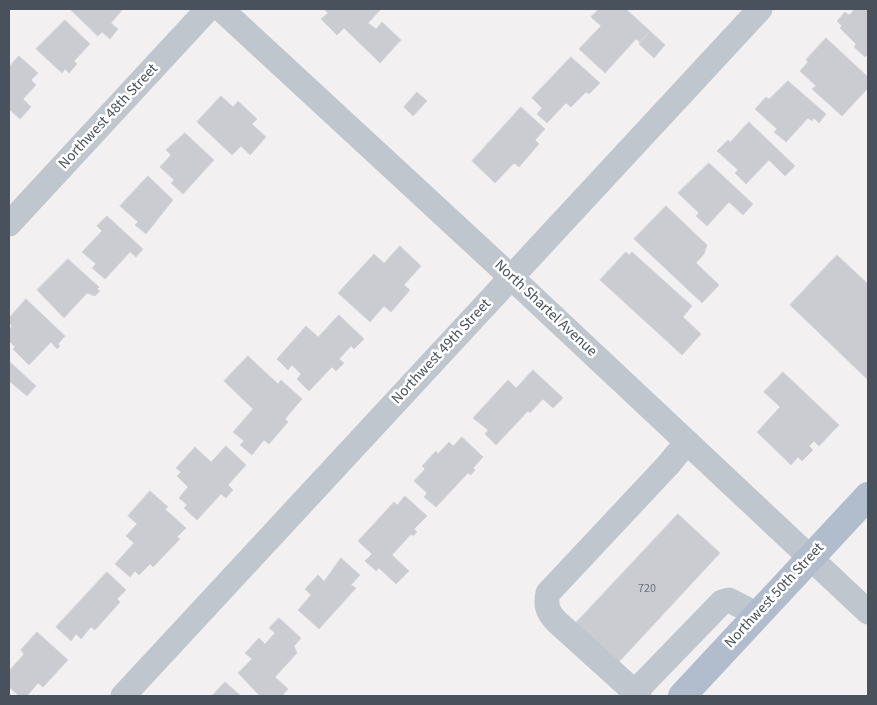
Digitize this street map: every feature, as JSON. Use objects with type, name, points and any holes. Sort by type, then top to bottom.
[{"type":"main road","name":"Northwest 50th Street","points":[[682,696],[868,496]]},
{"type":"street","name":"Northwest 48th Street","points":[[9,224],[208,9]]},
{"type":"street","name":"North Shartel Avenue","points":[[221,9],[511,277],[868,612]]},
{"type":"street","name":"Northwest 49th Street","points":[[123,696],[760,9]]},
{"type":"street","points":[[687,442],[668,465],[548,593],[548,611],[556,621],[635,695],[722,602],[729,600],[758,615]]},
{"type":"building","points":[[70,9],[123,9],[111,23],[118,29],[110,39],[102,32],[98,36]]},
{"type":"building","points":[[324,9],[379,9],[368,23],[376,29],[382,22],[401,40],[380,63],[344,28],[337,35],[321,19],[328,13]]},
{"type":"building","points":[[599,9],[626,9],[650,31],[640,42],[636,39],[605,73],[579,49],[601,26],[591,17]]},
{"type":"building","points":[[855,9],[868,9],[868,54],[865,57],[854,47],[856,44],[840,28],[842,26],[837,21],[845,12],[849,15]]},
{"type":"building","points":[[65,20],[90,44],[74,61],[77,64],[69,73],[65,69],[62,73],[36,49]]},
{"type":"building","points":[[650,31],[665,45],[654,58],[639,44]]},
{"type":"building","points":[[826,38],[868,77],[868,88],[842,116],[812,89],[816,86],[800,71],[808,62],[806,60]]},
{"type":"building","points":[[19,56],[38,73],[31,80],[36,85],[23,99],[31,107],[20,119],[9,109],[9,67]]},
{"type":"building","points":[[571,57],[600,83],[589,94],[586,92],[571,107],[566,103],[547,123],[537,114],[542,108],[532,98]]},
{"type":"building","points":[[788,81],[826,114],[819,123],[814,118],[812,121],[808,118],[786,142],[774,132],[777,129],[755,109],[766,97],[769,99]]},
{"type":"building","points":[[417,92],[427,101],[413,116],[404,107]]},
{"type":"building","points":[[221,96],[233,107],[238,101],[257,119],[252,124],[266,137],[250,155],[241,146],[232,155],[197,122]]},
{"type":"building","points":[[521,107],[545,129],[535,140],[539,144],[519,167],[514,163],[495,183],[472,161]]},
{"type":"building","points":[[749,122],[795,166],[785,176],[769,160],[746,184],[735,173],[738,170],[717,151],[728,140],[730,142]]},
{"type":"building","points":[[185,133],[214,160],[183,194],[171,183],[174,180],[160,167],[171,155],[166,150]]},
{"type":"building","points":[[709,163],[753,204],[743,215],[729,202],[707,226],[696,216],[699,213],[678,193]]},
{"type":"building","points":[[148,176],[173,200],[146,234],[135,225],[138,222],[120,206]]},
{"type":"building","points":[[666,206],[707,245],[704,254],[696,263],[719,285],[702,303],[634,239]]},
{"type":"building","points":[[107,216],[143,249],[136,257],[130,252],[105,279],[92,268],[96,264],[82,252],[102,231],[97,226]]},
{"type":"building","points":[[400,246],[421,266],[404,285],[410,290],[391,312],[384,306],[370,322],[338,293],[374,254],[384,263]]},
{"type":"building","points":[[626,252],[629,255],[632,252],[692,306],[683,317],[701,334],[682,355],[600,280]]},
{"type":"building","points":[[837,255],[868,284],[868,380],[790,305]]},
{"type":"building","points":[[68,259],[99,287],[97,289],[100,291],[95,296],[87,293],[64,318],[37,290]]},
{"type":"building","points":[[26,299],[65,336],[58,344],[60,346],[57,349],[51,342],[29,365],[13,349],[15,347],[9,341],[9,330],[12,326],[9,323],[9,318]]},
{"type":"building","points":[[339,315],[364,339],[354,349],[351,346],[339,359],[344,363],[336,371],[332,367],[309,391],[297,379],[301,374],[292,365],[288,370],[277,359],[306,326],[318,337]]},
{"type":"building","points":[[248,356],[278,384],[281,380],[302,399],[285,419],[288,422],[269,444],[264,440],[252,455],[240,445],[244,441],[233,432],[253,409],[224,381]]},
{"type":"building","points":[[9,361],[36,386],[27,396],[9,381]]},
{"type":"building","points":[[533,370],[563,398],[553,408],[543,399],[530,413],[528,411],[496,445],[485,434],[488,430],[473,418],[508,380],[516,388]]},
{"type":"building","points":[[783,372],[839,425],[819,446],[814,441],[809,446],[813,450],[802,461],[798,457],[791,465],[757,432],[780,407],[764,392]]},
{"type":"building","points":[[462,437],[483,457],[473,468],[475,470],[471,475],[468,473],[436,507],[424,497],[427,493],[414,481],[425,469],[422,466],[436,451],[438,454],[449,442],[453,446]]},
{"type":"building","points":[[226,446],[246,465],[228,485],[233,490],[226,498],[221,494],[197,520],[184,508],[187,505],[179,498],[188,487],[177,476],[181,472],[176,468],[195,447],[211,462]]},
{"type":"building","points":[[150,491],[168,507],[165,509],[186,528],[177,537],[180,539],[153,567],[150,564],[139,575],[135,571],[130,577],[115,564],[134,543],[126,536],[137,524],[128,516]]},
{"type":"building","points":[[405,496],[427,516],[414,529],[417,532],[413,536],[411,534],[392,555],[409,571],[396,584],[379,568],[376,571],[365,561],[372,554],[358,541],[394,502],[397,505]]},
{"type":"building","points":[[678,514],[720,553],[617,664],[574,625]]},
{"type":"building","points":[[341,558],[360,575],[351,585],[356,588],[319,629],[298,610],[311,595],[305,589],[318,575],[324,581]]},
{"type":"building","points":[[107,572],[126,590],[117,599],[120,602],[95,630],[91,627],[81,639],[76,634],[71,641],[56,627]]},
{"type":"building","points":[[279,618],[301,638],[294,646],[297,653],[275,677],[288,689],[282,696],[260,696],[238,673],[252,659],[245,653],[259,638],[265,644],[275,633],[269,628]]},
{"type":"building","points":[[37,632],[68,660],[43,687],[38,683],[27,696],[19,696],[9,687],[9,671],[24,654],[21,650]]},
{"type":"building","points":[[225,682],[241,696],[212,696]]}]
